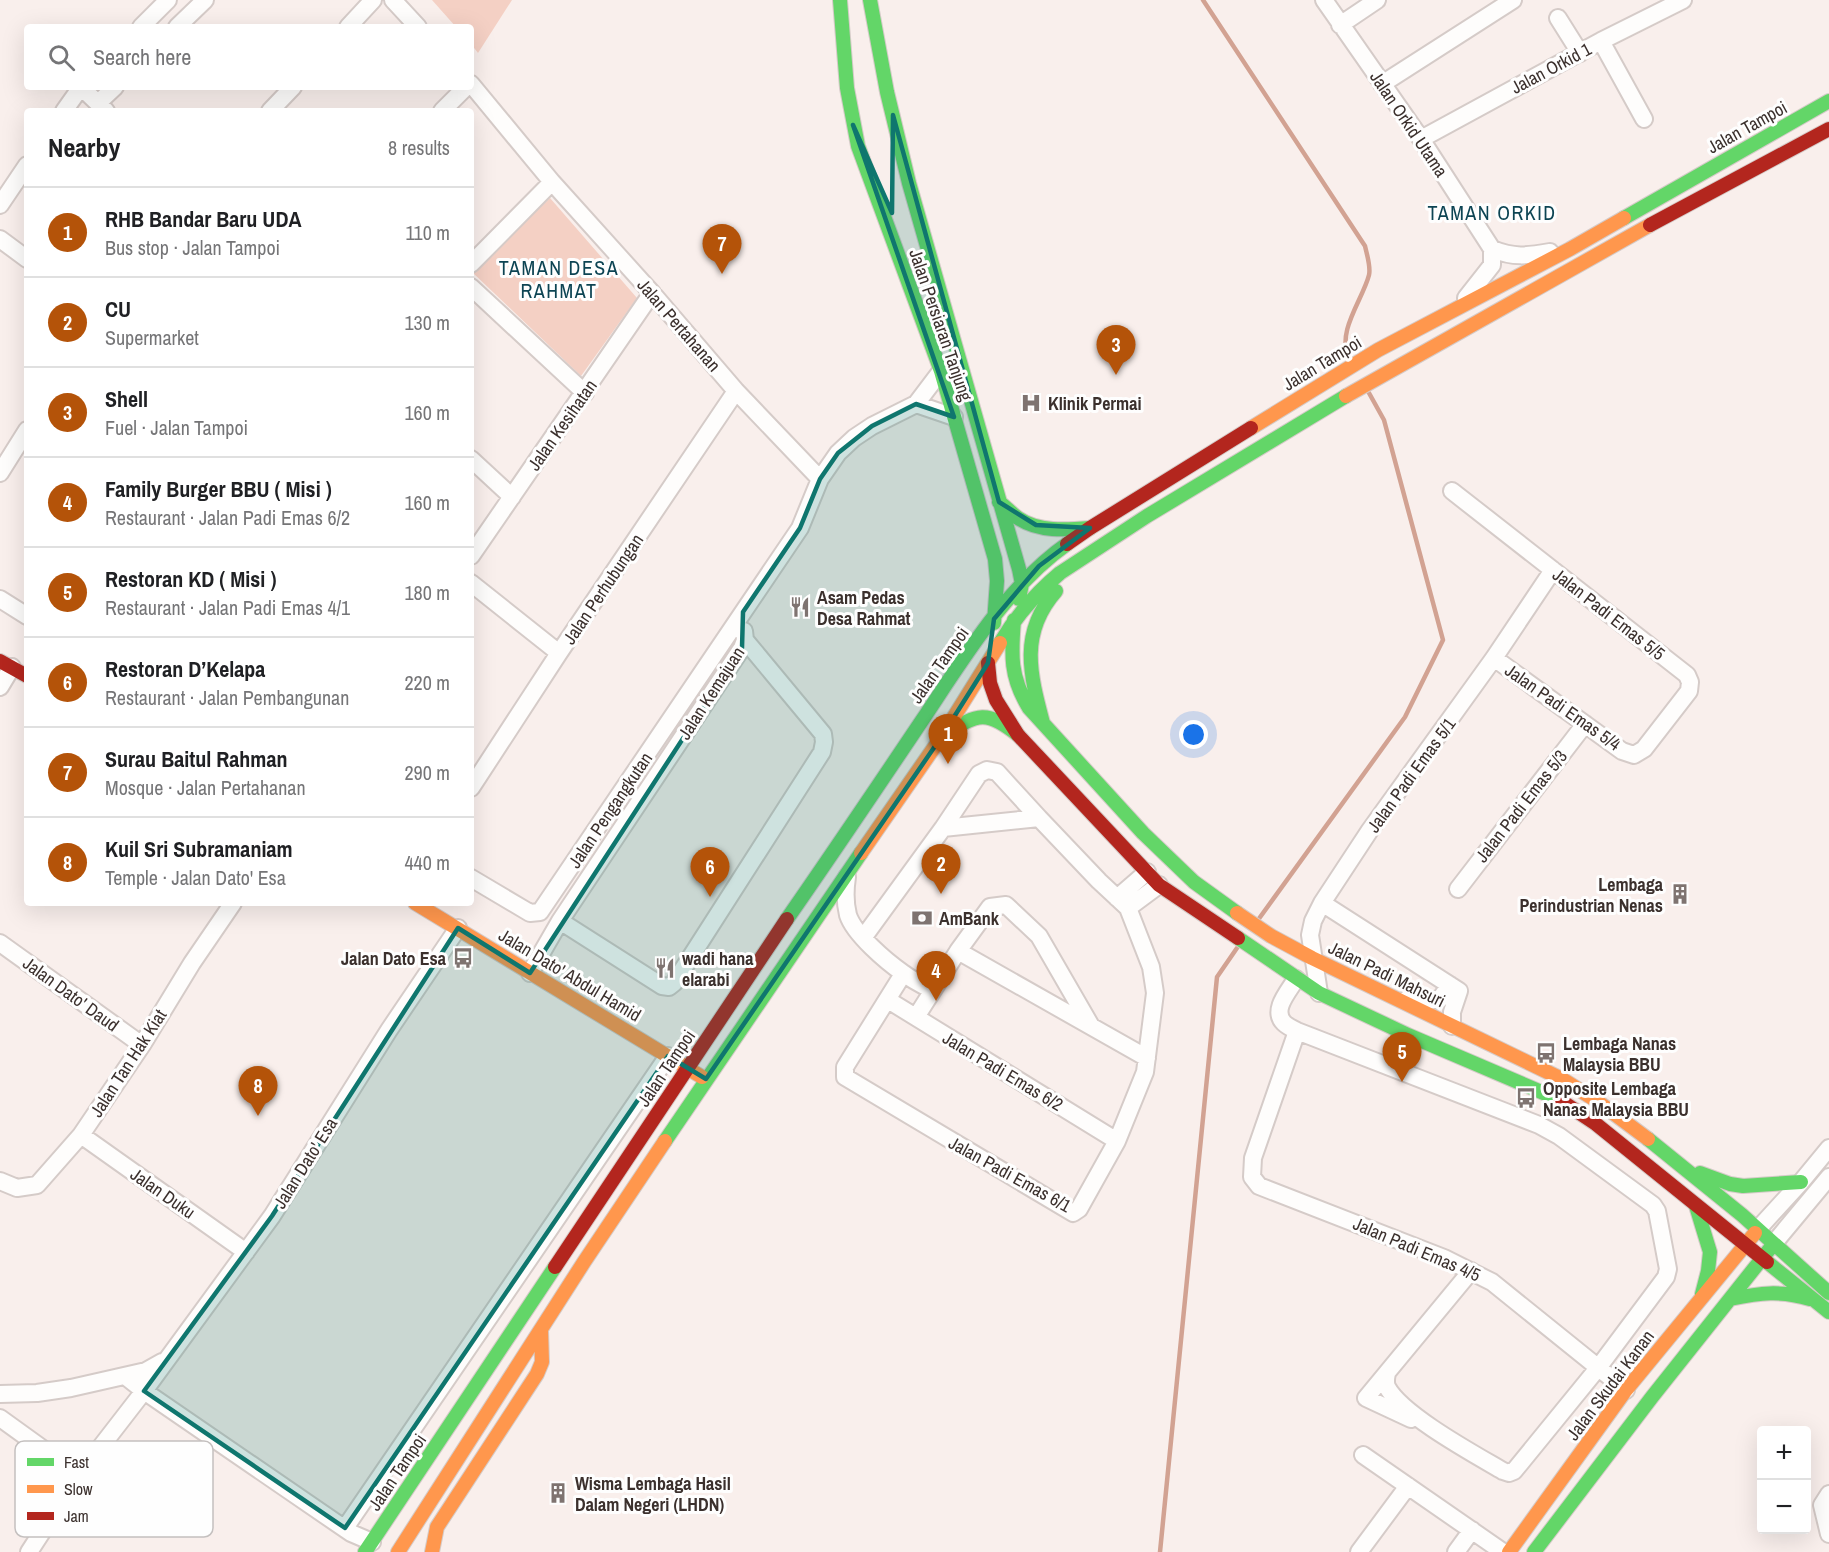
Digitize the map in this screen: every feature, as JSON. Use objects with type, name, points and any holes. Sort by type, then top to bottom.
[{"type":"main road","name":"Jalan Persiaran Tanjung","points":[[840,0],[847,88],[853,125],[863,163],[941,371],[995,559],[997,581],[988,663]]},
{"type":"main road","name":"Jalan Persiaran Tanjung","points":[[870,0],[893,115],[945,315],[1022,584],[1014,620]]},
{"type":"main road","name":"Jalan Tampoi","points":[[367,1549],[687,1068],[960,666],[1022,584],[1053,554],[1090,528],[1320,384],[1378,350],[1570,249],[1829,101]]},
{"type":"main road","points":[[853,125],[869,163],[874,168],[887,167],[893,115]]},
{"type":"main road","points":[[398,1552],[541,1329],[706,1079],[942,736],[1014,620],[1047,584],[1147,516],[1336,402],[1655,222],[1829,129]]},
{"type":"main road","points":[[999,502],[1020,519],[1036,525],[1065,530],[1090,528]]},
{"type":"main road","points":[[1043,723],[1031,677],[1032,644],[1042,610],[1050,597],[1068,580],[1123,543],[1147,516]]},
{"type":"main road","points":[[960,666],[980,608],[987,569],[985,529]]},
{"type":"main road","name":"Jalan Padi Mahsuri","points":[[1014,620],[1013,678],[1020,694],[1043,723],[1143,833],[1194,882],[1271,936],[1553,1074],[1592,1096],[1684,1166],[1775,1242],[1829,1293]]},
{"type":"main road","points":[[988,663],[990,683],[996,700],[1018,735]]},
{"type":"main road","points":[[6,664],[24,674]]},
{"type":"main road","points":[[942,736],[975,717],[984,717],[1004,723],[1018,735],[1159,885],[1319,993],[1408,1035],[1558,1099],[1596,1124],[1829,1312]]},
{"type":"main road","name":"Jalan Dato' Abdul Hamid","points":[[420,906],[706,1079]]},
{"type":"main road","points":[[1684,1166],[1730,1184],[1743,1186],[1801,1182]]},
{"type":"main road","points":[[1696,1206],[1710,1252],[1701,1298]]},
{"type":"main road","name":"Jalan Skudai Kanan","points":[[1509,1552],[1626,1390],[1758,1229]]},
{"type":"main road","points":[[1534,1552],[1652,1397],[1775,1242]]},
{"type":"main road","points":[[1730,1299],[1777,1291],[1816,1301]]},
{"type":"main road","points":[[432,1552],[437,1527],[537,1374],[542,1362],[541,1329]]},
{"type":"main road","points":[[367,1549],[393,1552]]},
{"type":"street","points":[[144,24],[168,0]]},
{"type":"street","points":[[180,24],[206,0]]},
{"type":"street","points":[[351,24],[374,0]]},
{"type":"street","points":[[393,0],[415,24]]},
{"type":"street","name":"Jalan Orkid Utama","points":[[1324,0],[1421,139],[1492,249]]},
{"type":"street","points":[[1340,25],[1377,0]]},
{"type":"street","points":[[1382,84],[1513,0]]},
{"type":"street","name":"Jalan Orkid 1","points":[[1421,139],[1683,0]]},
{"type":"street","points":[[1558,18],[1580,53]]},
{"type":"street","points":[[1601,42],[1644,119]]},
{"type":"street","name":"Jalan Pertahanan","points":[[474,88],[552,182],[736,391],[820,479]]},
{"type":"street","points":[[66,108],[79,90]]},
{"type":"street","points":[[84,90],[102,107],[113,90]]},
{"type":"street","points":[[273,108],[290,90]]},
{"type":"street","points":[[445,108],[463,90]]},
{"type":"street","points":[[0,205],[24,169]]},
{"type":"street","points":[[474,261],[552,182]]},
{"type":"street","points":[[0,239],[24,257]]},
{"type":"street","points":[[1455,310],[1492,265],[1492,249],[1509,255],[1526,256],[1570,249]]},
{"type":"street","points":[[474,290],[585,393]]},
{"type":"street","name":"Jalan Kesihatan","points":[[474,552],[652,293]]},
{"type":"street","points":[[743,612],[800,528],[820,479],[838,453],[872,426],[916,404],[941,371]]},
{"type":"street","name":"Jalan Perhubungan","points":[[474,783],[736,391]]},
{"type":"street","points":[[916,404],[954,417]]},
{"type":"street","points":[[0,473],[24,435]]},
{"type":"street","points":[[474,462],[512,497]]},
{"type":"street","name":"Jalan Padi Emas 5/5","points":[[1452,490],[1687,675],[1690,682],[1689,691],[1644,749],[1634,755]]},
{"type":"street","name":"Jalan Padi Emas 5/1","points":[[1319,993],[1310,935],[1313,921],[1322,903],[1370,830],[1494,658],[1553,570]]},
{"type":"street","points":[[474,585],[559,653]]},
{"type":"street","points":[[0,599],[24,614]]},
{"type":"street","name":"Jalan Kemajuan","points":[[530,973],[560,921],[742,648],[745,640],[743,612]]},
{"type":"street","name":"Jalan Pengangkutan","points":[[474,880],[530,913],[540,912],[743,612]]},
{"type":"street","points":[[560,921],[662,986],[669,987],[674,983],[822,752],[823,734],[745,640]]},
{"type":"street","name":"Jalan Padi Emas 5/4","points":[[1494,658],[1622,751],[1634,755]]},
{"type":"street","points":[[0,687],[6,664]]},
{"type":"street","name":"Jalan Padi Emas 5/3","points":[[1458,889],[1585,724]]},
{"type":"street","name":"Jalan Padi Emas 6/1","points":[[863,938],[979,774],[987,770],[997,772],[1122,903],[1151,968],[1155,993],[1145,1072],[1117,1141],[1074,1214],[845,1077],[845,1067],[903,974]]},
{"type":"street","points":[[943,828],[1039,818]]},
{"type":"street","points":[[848,870],[845,887],[848,914],[853,926],[903,974],[932,990]]},
{"type":"street","points":[[1122,903],[1147,872]]},
{"type":"street","points":[[1122,903],[1159,885]]},
{"type":"street","points":[[1322,903],[1454,988]]},
{"type":"street","points":[[916,1017],[958,951],[990,907],[1006,905],[1039,936],[1091,1026]]},
{"type":"street","name":"Jalan Tan Hak Kiat","points":[[0,1181],[17,1188],[37,1185],[81,1135],[142,1045],[192,963],[232,906]]},
{"type":"street","name":"Jalan Dato' Esa","points":[[105,1441],[272,1216],[389,1030],[458,928]]},
{"type":"street","name":"Jalan Dato' Daud","points":[[0,943],[142,1045]]},
{"type":"street","points":[[958,951],[1147,1058]]},
{"type":"street","points":[[1296,979],[1280,1004],[1280,1015],[1284,1023],[1297,1031],[1539,1125],[1559,1136],[1658,1211],[1668,1269],[1666,1277],[1598,1368],[1514,1471],[1509,1473],[1503,1471],[1442,1434],[1409,1410],[1388,1388],[1387,1373]]},
{"type":"street","points":[[1388,995],[1426,1001],[1440,999],[1454,988]]},
{"type":"street","points":[[1452,1026],[1454,988]]},
{"type":"street","name":"Jalan Padi Emas 6/2","points":[[888,1000],[1117,1141]]},
{"type":"street","name":"Jalan Padi Emas 4/5","points":[[1297,1031],[1253,1158],[1252,1177],[1259,1186],[1444,1258],[1492,1282],[1626,1390]]},
{"type":"street","points":[[348,1530],[668,1056]]},
{"type":"street","name":"Jalan Duku","points":[[81,1135],[246,1251]]},
{"type":"street","points":[[1758,1229],[1829,1148]]},
{"type":"street","points":[[1775,1242],[1829,1177]]},
{"type":"street","points":[[1442,1434],[1366,1398],[1472,1271]]},
{"type":"street","points":[[0,1394],[37,1393],[125,1376],[146,1371],[167,1359]]},
{"type":"street","points":[[125,1376],[348,1530],[367,1549]]},
{"type":"street","points":[[0,1419],[31,1441]]},
{"type":"street","points":[[1363,1455],[1503,1552]]},
{"type":"street","points":[[1359,1552],[1408,1486]]},
{"type":"street","points":[[1829,1494],[1822,1505],[1829,1534]]},
{"type":"street","points":[[1456,1552],[1472,1530]]},
{"type":"street","name":"Jalan Dato' Esa","points":[[29,1552],[39,1537]]},
{"type":"highlighted area","points":[[893,115],[999,502],[1036,525],[1090,528],[1039,566],[994,619],[988,663],[942,736],[706,1079],[668,1056],[345,1528],[144,1391],[272,1216],[458,928],[530,973],[742,648],[743,612],[800,528],[820,479],[838,453],[872,426],[916,404],[954,417],[853,125],[892,213]]},
{"type":"shaded area","points":[[432,0],[512,0],[478,53],[474,48],[474,24],[453,24]]},
{"type":"shaded area","points":[[550,198],[637,298],[581,376],[474,274],[474,270]]},
{"type":"waterway","points":[[1203,0],[1365,246],[1369,272],[1348,326],[1346,347],[1349,357]]},
{"type":"waterway","points":[[1258,920],[1405,717],[1443,640],[1384,420],[1369,393]]},
{"type":"waterway","points":[[1160,1552],[1217,977],[1237,948]]},
{"type":"traffic: fast","points":[[840,0],[847,88],[858,146],[941,371],[995,559],[997,581],[994,623]]},
{"type":"traffic: fast","points":[[870,0],[887,92],[909,183],[1019,569],[1022,584],[1019,599]]},
{"type":"traffic: fast","points":[[1624,218],[1829,101]]},
{"type":"traffic: fast","points":[[1000,643],[1027,605],[1060,573],[1147,516],[1346,396]]},
{"type":"traffic: fast","points":[[999,502],[1018,518],[1034,526],[1062,529],[1090,528]]},
{"type":"traffic: fast","points":[[787,919],[988,625],[1025,581],[1067,544]]},
{"type":"traffic: fast","points":[[1043,723],[1034,688],[1032,638],[1044,607],[1056,591]]},
{"type":"traffic: fast","points":[[1014,620],[1013,666],[1018,686],[1029,708],[1143,833],[1194,882],[1237,913]]},
{"type":"traffic: fast","points":[[946,734],[966,722],[982,717],[998,721],[1018,735]]},
{"type":"traffic: fast","points":[[665,1141],[861,853]]},
{"type":"traffic: fast","points":[[1238,938],[1319,993],[1408,1035],[1560,1100]]},
{"type":"traffic: fast","points":[[1648,1139],[1742,1215],[1829,1293]]},
{"type":"traffic: fast","points":[[1700,1173],[1730,1184],[1743,1186],[1801,1182]]},
{"type":"traffic: fast","points":[[1696,1206],[1710,1252],[1702,1294]]},
{"type":"traffic: fast","points":[[1534,1552],[1652,1397],[1772,1246]]},
{"type":"traffic: fast","points":[[1767,1262],[1829,1312]]},
{"type":"traffic: fast","points":[[365,1552],[555,1267]]},
{"type":"traffic: fast","points":[[1730,1299],[1770,1293],[1789,1294],[1810,1299]]},
{"type":"traffic: slow","points":[[1251,428],[1378,350],[1624,218]]},
{"type":"traffic: slow","points":[[1346,396],[1650,225]]},
{"type":"traffic: slow","points":[[861,853],[942,736],[1000,643]]},
{"type":"traffic: slow","points":[[420,906],[702,1077]]},
{"type":"traffic: slow","points":[[1237,913],[1271,936],[1312,958],[1562,1079],[1597,1101],[1648,1139]]},
{"type":"traffic: slow","points":[[398,1552],[584,1262],[665,1141]]},
{"type":"traffic: slow","points":[[1509,1552],[1626,1390],[1755,1233]]},
{"type":"traffic: slow","points":[[432,1552],[437,1527],[537,1374],[542,1362],[541,1330]]},
{"type":"traffic: jam","points":[[1650,225],[1829,129]]},
{"type":"traffic: jam","points":[[1067,544],[1251,428]]},
{"type":"traffic: jam","points":[[0,661],[24,674]]},
{"type":"traffic: jam","points":[[988,663],[990,683],[996,700],[1018,735],[1159,885],[1238,938]]},
{"type":"traffic: jam","points":[[555,1267],[787,919]]},
{"type":"traffic: jam","points":[[1560,1100],[1596,1124],[1767,1262]]},
{"type":"place","name":"Surau Baitul Rahman","points":[[722,274]]},
{"type":"place","name":"Shell","points":[[1116,375]]},
{"type":"place","name":"Klinik Permai","points":[[1031,403]]},
{"type":"place","name":"Asam Pedas Desa Rahmat","points":[[800,607]]},
{"type":"place","name":"RHB Bandar Baru UDA","points":[[948,764]]},
{"type":"place","name":"CU","points":[[941,894]]},
{"type":"place","name":"Lembaga Perindustrian Nenas","points":[[1680,894]]},
{"type":"place","name":"Restoran D’Kelapa","points":[[710,897]]},
{"type":"place","name":"AmBank","points":[[922,918]]},
{"type":"place","name":"Jalan Dato Esa","points":[[463,958]]},
{"type":"place","name":"wadi hana elarabi","points":[[665,968]]},
{"type":"place","name":"Family Burger BBU ( Misi )","points":[[936,1001]]},
{"type":"place","name":"Lembaga Nanas Malaysia BBU","points":[[1546,1053]]},
{"type":"place","name":"Restoran KD ( Misi )","points":[[1402,1082]]},
{"type":"place","name":"Opposite Lembaga Nanas Malaysia BBU","points":[[1526,1098]]},
{"type":"place","name":"Kuil Sri Subramaniam","points":[[258,1116]]},
{"type":"place","name":"Wisma Lembaga Hasil Dalam Negeri (LHDN)","points":[[558,1493]]},
{"type":"district","name":"TAMAN ORKID","points":[[1492,212]]},
{"type":"district","name":"TAMAN DESA RAHMAT","points":[[559,278]]}]
